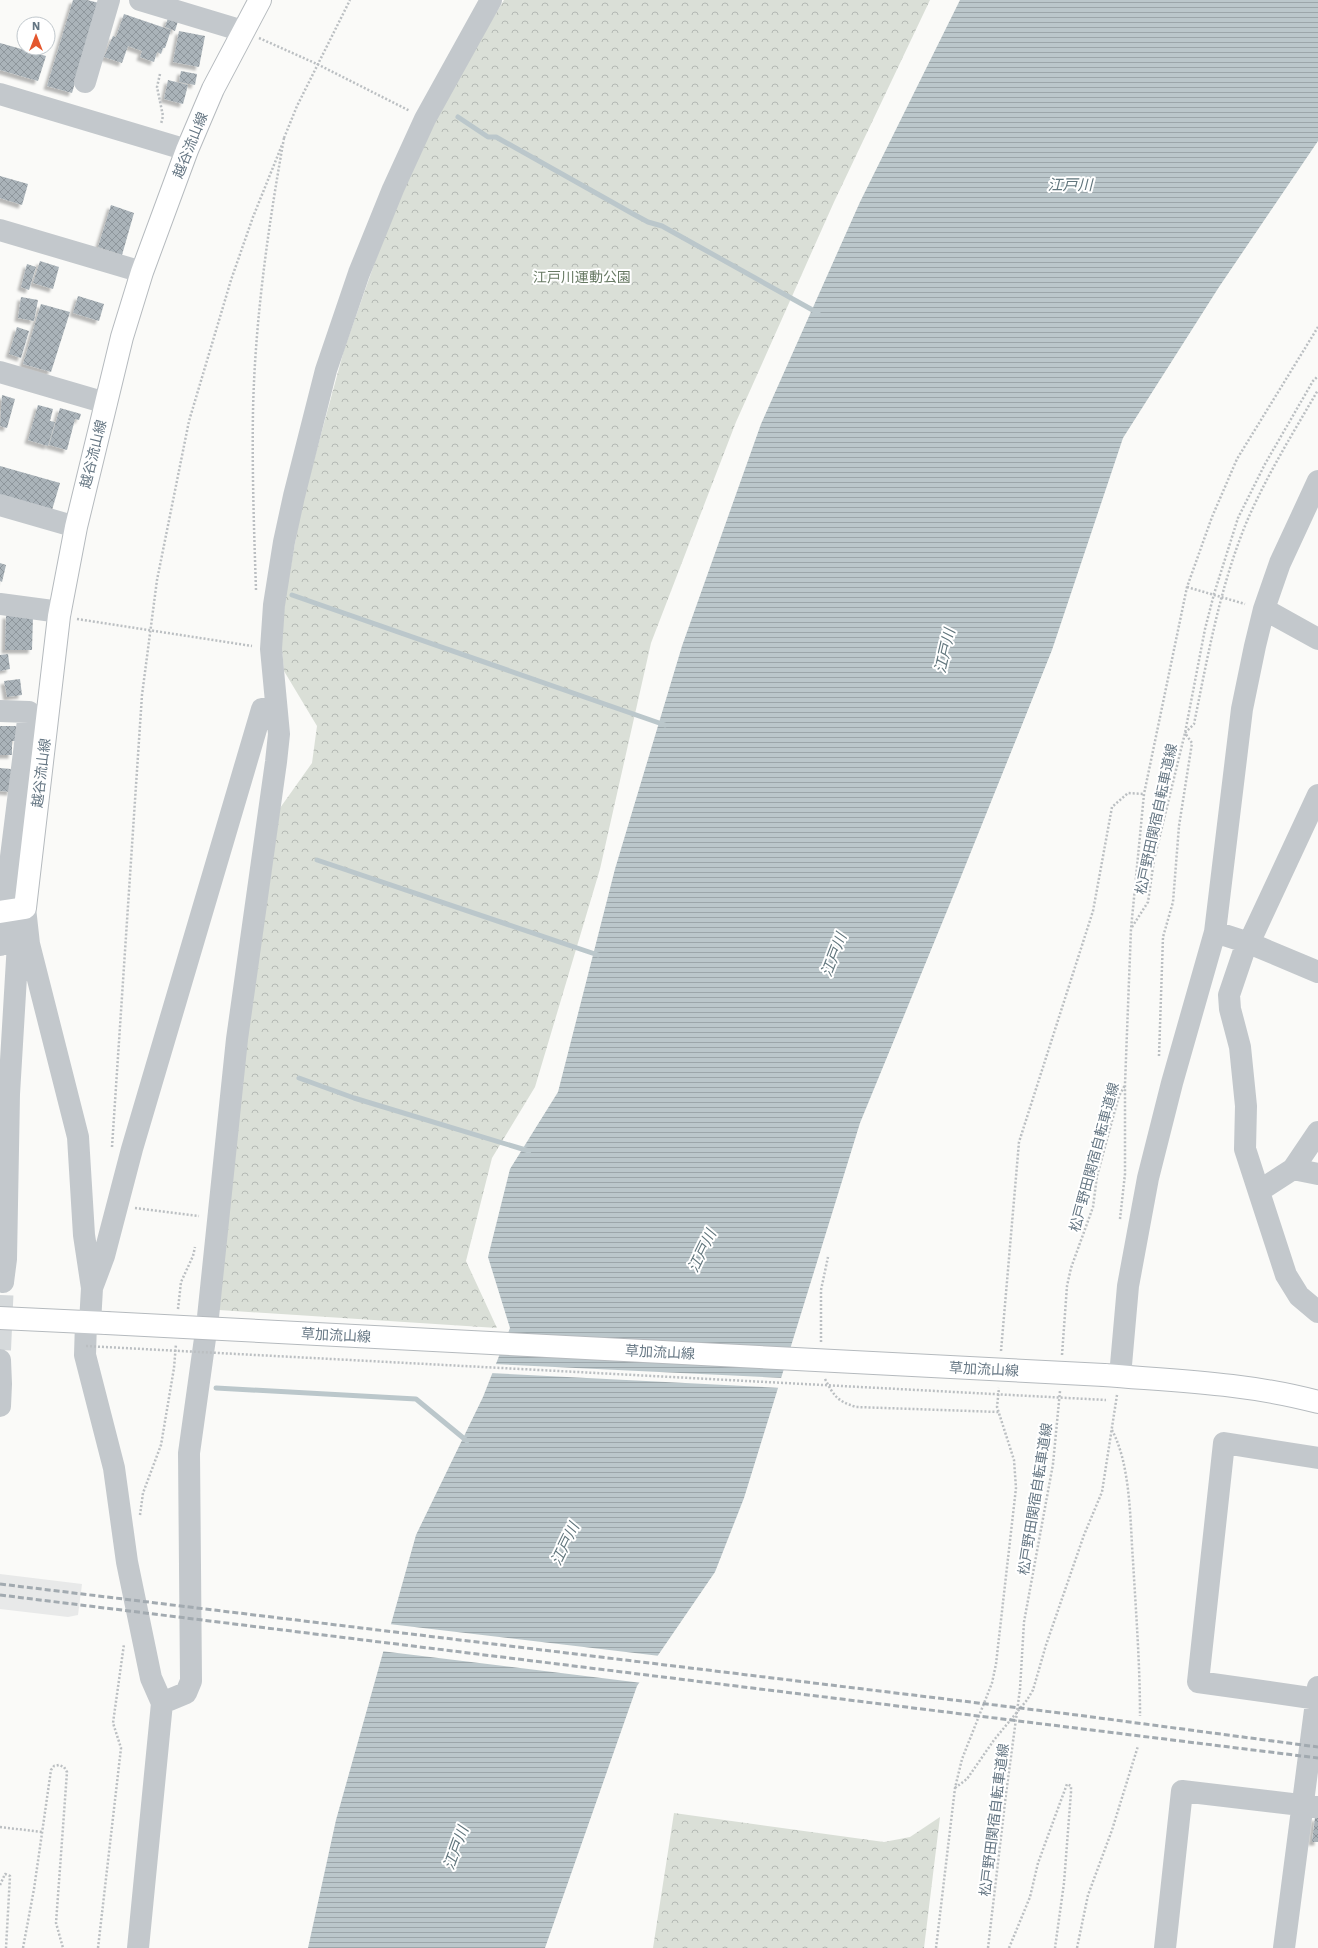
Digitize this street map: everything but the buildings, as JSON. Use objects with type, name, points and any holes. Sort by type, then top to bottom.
[{"type":"main road","name":"越谷流山線","points":[[12,910],[60,614],[76,527],[122,337],[142,272],[187,150],[213,89],[242,31],[260,0]]},
{"type":"main road","name":"草加流山線","points":[[0,1318],[1112,1376],[1227,1384],[1264,1390],[1318,1402]]},
{"type":"street","points":[[85,82],[109,0]]},
{"type":"street","points":[[162,1703],[186,1693],[191,1681],[189,1453],[208,1309],[237,1039],[276,762],[278,734],[271,649],[274,605],[284,542],[311,426],[326,370],[358,273],[393,189],[425,119],[491,0]]},
{"type":"street","points":[[153,2],[242,31]]},
{"type":"street","points":[[0,94],[187,150]]},
{"type":"street","points":[[0,230],[142,272]]},
{"type":"street","points":[[0,372],[106,403]]},
{"type":"street","points":[[1112,1376],[1148,1178],[1172,1083],[1215,932],[1242,709],[1255,646],[1257,609],[1318,481]]},
{"type":"street","points":[[0,505],[76,527]]},
{"type":"street","points":[[0,604],[60,614]]},
{"type":"street","points":[[1257,609],[1318,639]]},
{"type":"street","points":[[92,1288],[104,1256],[132,1148],[262,709],[276,708]]},
{"type":"street","points":[[0,711],[29,712],[8,816],[12,910],[6,1259],[3,1282]]},
{"type":"street","points":[[1318,795],[1248,943],[1229,995],[1230,1009],[1240,1046],[1246,1106],[1245,1149],[1286,1275],[1300,1296],[1318,1312]]},
{"type":"street","points":[[0,945],[12,910]]},
{"type":"street","points":[[12,910],[29,944],[78,1137],[84,1235],[92,1288],[94,1323],[86,1346],[85,1355],[114,1468],[127,1562],[151,1678],[162,1703],[138,1948]]},
{"type":"street","points":[[1215,932],[1248,943],[1318,972]]},
{"type":"street","points":[[1258,1191],[1293,1169],[1318,1132]]},
{"type":"street","points":[[1293,1169],[1318,1174]]},
{"type":"street","points":[[0,1360],[2,1384],[0,1406]]},
{"type":"street","points":[[1284,1948],[1311,1806],[1317,1695],[1198,1682],[1224,1443],[1318,1458]]},
{"type":"street","points":[[1165,1948],[1182,1791],[1311,1806]]},
{"type":"path","points":[[112,1154],[142,695],[157,580],[174,492],[189,421],[231,280],[252,217],[297,106],[350,0]]},
{"type":"path","points":[[242,31],[317,64],[425,119]]},
{"type":"path","points":[[158,141],[163,116],[157,87],[160,74]]},
{"type":"path","points":[[1132,929],[1144,794],[1187,587],[1212,517],[1238,459],[1318,327]]},
{"type":"path","name":"松戸野田関宿自転車道線","points":[[1062,1361],[1067,1286],[1071,1268],[1093,1207],[1097,1176],[1119,1096],[1125,1084],[1132,929],[1148,902],[1154,860],[1185,733],[1199,657],[1214,594],[1238,518],[1268,458],[1313,380],[1318,376]]},
{"type":"path","points":[[1159,1060],[1163,937],[1173,902],[1179,826],[1192,743],[1185,733],[1194,724],[1221,596],[1247,521],[1276,462],[1318,390]]},
{"type":"path","points":[[1187,587],[1244,603],[1257,609]]},
{"type":"path","points":[[60,614],[151,632],[257,647]]},
{"type":"path","points":[[1001,1354],[1018,1142],[1093,911],[1112,807],[1128,793],[1144,794]]},
{"type":"path","points":[[1119,1225],[1125,1174],[1125,1084]]},
{"type":"path","points":[[137,1209],[200,1216]]},
{"type":"path","points":[[86,1346],[1106,1400]]},
{"type":"path","points":[[954,1788],[967,1779],[994,1740],[1027,1700],[1033,1690],[1046,1645],[1084,1535],[1102,1492],[1111,1430],[1112,1376]]},
{"type":"path","points":[[936,1948],[954,1788],[962,1759],[992,1683],[996,1664],[1016,1488],[1014,1460],[997,1407],[999,1384]]},
{"type":"path","name":"松戸野田関宿自転車道線","points":[[988,1948],[1006,1794],[1018,1710],[1024,1622],[1053,1464],[1060,1384]]},
{"type":"path","points":[[1111,1430],[1119,1445],[1125,1470],[1140,1667],[1140,1716]]},
{"type":"path","points":[[98,1948],[121,1748],[113,1723],[126,1637]]},
{"type":"path","points":[[1077,1948],[1088,1895],[1112,1830],[1138,1746]]},
{"type":"path","points":[[23,1948],[51,1770],[54,1766],[59,1765],[67,1772],[56,1924],[63,1948]]},
{"type":"path","points":[[1009,1948],[1030,1897],[1038,1863],[1067,1784],[1071,1786],[1071,1792],[1064,1883],[1055,1948]]},
{"type":"path","points":[[0,1827],[42,1832]]},
{"type":"path","points":[[0,1885],[5,1874],[10,1876],[6,1948]]},
{"type":"shaded area","points":[[0,1574],[82,1584],[78,1615],[68,1617],[0,1609]]},
{"type":"green space","name":"江戸川運動公園","points":[[504,0],[930,0],[834,202],[736,422],[651,643],[600,869],[535,1087],[492,1158],[466,1261],[497,1328],[219,1310],[246,1047],[280,808],[312,763],[317,726],[284,671],[281,639],[286,593],[302,504],[344,350],[396,202],[460,71]]},
{"type":"green space","points":[[674,1813],[884,1842],[910,1837],[940,1817],[924,1948],[653,1948]]},
{"type":"water","name":"江戸川","points":[[960,0],[1318,0],[1318,141],[1219,287],[1123,438],[1052,650],[860,1123],[744,1498],[715,1572],[637,1686],[545,1948],[308,1948],[336,1820],[416,1535],[483,1397],[510,1328],[488,1257],[510,1169],[558,1092],[615,869],[682,646],[761,424],[860,202]]},
{"type":"pier","points":[[494,1364],[784,1378],[781,1388],[490,1373]]},
{"type":"pier","points":[[389,1624],[660,1656],[642,1683],[381,1651]]},
{"type":"waterway","points":[[458,117],[488,137],[496,137],[635,215],[648,222],[662,226],[818,313]]},
{"type":"waterway","points":[[292,595],[665,725]]},
{"type":"waterway","points":[[317,860],[598,955]]},
{"type":"waterway","points":[[299,1078],[354,1098],[529,1151]]},
{"type":"waterway","points":[[216,1388],[416,1399],[467,1441]]},
{"type":"tunnel","points":[[0,1350],[3,1282]]},
{"type":"railway","points":[[0,1584],[1077,1715],[1318,1747]]},
{"type":"railway","points":[[0,1595],[1318,1758]]}]
